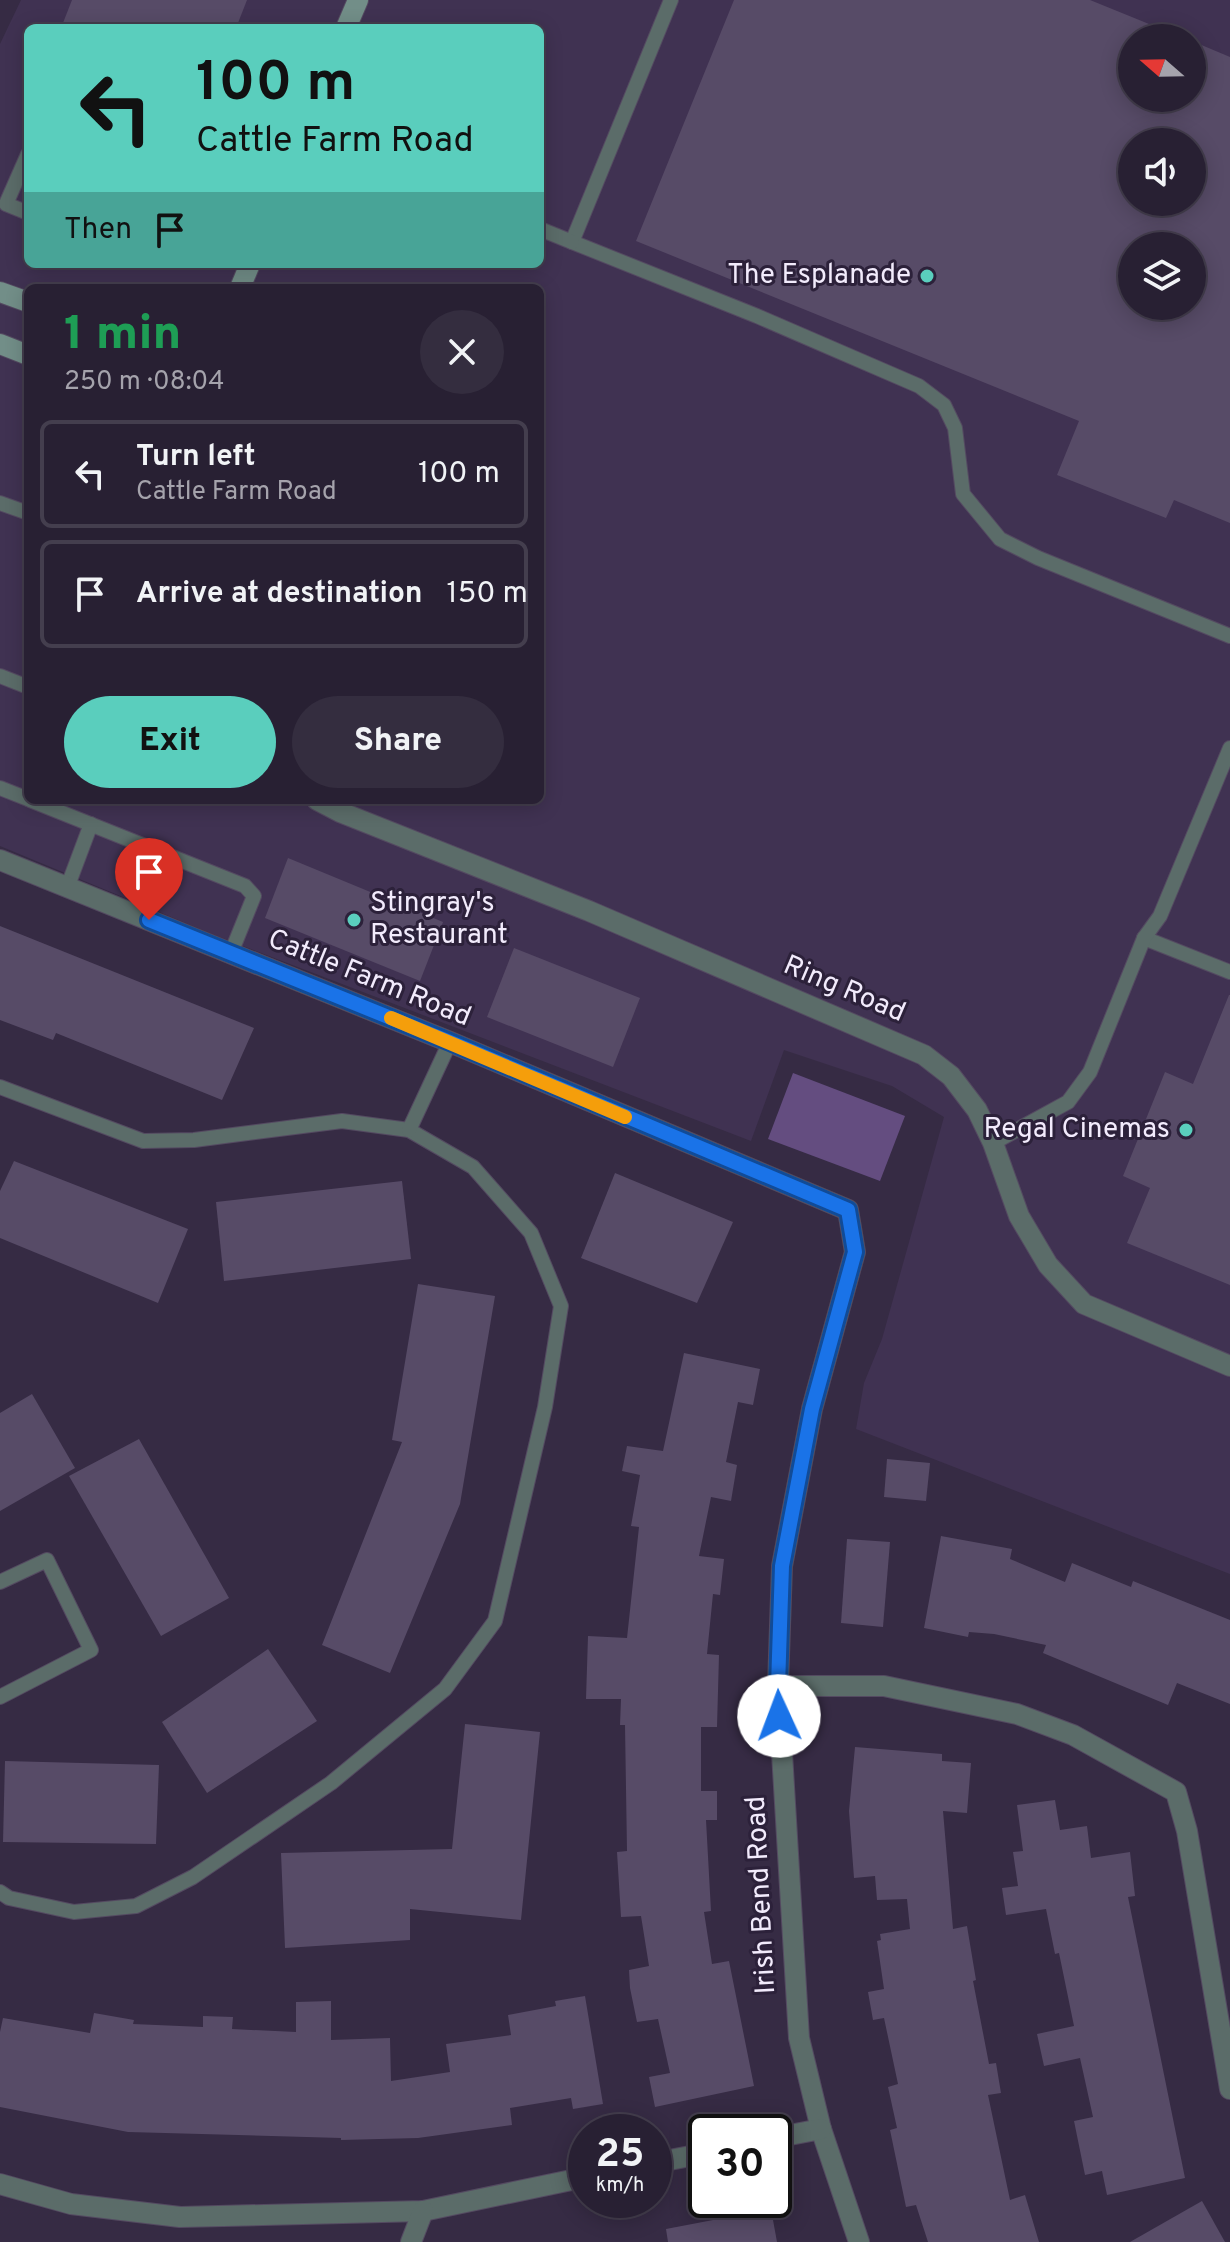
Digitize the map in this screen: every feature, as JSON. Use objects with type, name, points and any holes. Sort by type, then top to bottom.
[{"type":"street","points":[[348,24],[358,0]]},
{"type":"street","points":[[0,292],[24,301]]},
{"type":"street","points":[[0,344],[24,353]]},
{"type":"street","name":"Ring Road","points":[[325,804],[589,911],[937,1063],[964,1091],[977,1110],[993,1143],[1019,1216],[1048,1265],[1084,1304],[1230,1366]]},
{"type":"street","name":"Cattle Farm Road","points":[[0,860],[450,1042],[848,1210]]},
{"type":"street","name":"Irish Bend Road","points":[[848,1210],[855,1252],[812,1409],[782,1566],[778,1686],[799,2038],[821,2129],[859,2242]]},
{"type":"street","points":[[778,1686],[884,1686],[1017,1714],[1073,1735],[1176,1792],[1187,1831],[1230,2089]]},
{"type":"street","points":[[792,2135],[821,2129]]},
{"type":"street","points":[[0,2184],[71,2204],[180,2217],[423,2211],[568,2181]]},
{"type":"street","points":[[411,2242],[423,2211]]},
{"type":"lane","points":[[572,242],[671,0]]},
{"type":"lane","points":[[24,163],[6,204],[24,211]]},
{"type":"lane","points":[[544,231],[757,316],[919,386],[944,405],[955,428],[963,494],[1000,539],[1030,555],[1230,636]]},
{"type":"lane","points":[[0,503],[24,512]]},
{"type":"lane","points":[[0,676],[24,682]]},
{"type":"lane","points":[[993,1143],[1068,1102],[1090,1072],[1144,938],[1160,916],[1230,748]]},
{"type":"lane","points":[[0,788],[24,798]]},
{"type":"lane","points":[[39,804],[245,886],[254,896],[231,953]]},
{"type":"lane","points":[[67,888],[91,824]]},
{"type":"lane","points":[[1144,938],[1230,972]]},
{"type":"lane","points":[[409,1130],[450,1042]]},
{"type":"lane","points":[[0,1087],[143,1141],[194,1140],[342,1121],[409,1130],[473,1167],[531,1233],[561,1306],[545,1407],[495,1621],[445,1689],[331,1783],[193,1877],[136,1906],[74,1912],[9,1898],[0,1892]]},
{"type":"lane","points":[[0,1582],[47,1560],[91,1650],[0,1697]]},
{"type":"shaded area","points":[[21,0],[1230,0],[1230,1574],[856,1429],[864,1383],[882,1339],[944,1117],[892,1086],[784,1050],[751,1141],[212,934],[0,846],[0,44]]},
{"type":"shaded area","points":[[793,1073],[905,1116],[880,1181],[768,1139]]},
{"type":"building","points":[[72,0],[247,0],[238,24],[63,24]]},
{"type":"building","name":"The Esplanade","points":[[734,0],[1090,0],[1149,24],[1118,24],[1118,112],[1206,112],[1206,47],[1230,57],[1230,523],[1174,500],[1166,518],[1057,475],[1079,421],[636,241]]},
{"type":"building","name":"Stingray's Restaurant","points":[[288,858],[443,922],[420,981],[265,918]]},
{"type":"building","points":[[0,926],[254,1028],[222,1100],[56,1033],[53,1040],[0,1020]]},
{"type":"building","points":[[514,948],[640,998],[613,1067],[487,1017]]},
{"type":"building","name":"Regal Cinemas","points":[[1229,995],[1230,1285],[1127,1243],[1150,1188],[1123,1176],[1165,1072],[1193,1084]]},
{"type":"building","points":[[14,1161],[188,1229],[158,1303],[0,1238],[0,1191]]},
{"type":"building","points":[[615,1173],[733,1222],[697,1303],[581,1258]]},
{"type":"building","points":[[402,1181],[411,1259],[224,1281],[216,1202]]},
{"type":"building","points":[[418,1284],[495,1296],[460,1504],[390,1673],[322,1645],[402,1442],[392,1440]]},
{"type":"building","points":[[684,1353],[760,1369],[753,1405],[738,1402],[726,1462],[737,1465],[731,1501],[711,1497],[699,1556],[724,1559],[720,1595],[713,1594],[707,1654],[719,1655],[717,1727],[701,1727],[701,1791],[717,1791],[717,1820],[706,1820],[711,1911],[704,1912],[712,1964],[729,1961],[754,2086],[655,2107],[649,2077],[670,2073],[658,2019],[637,2022],[630,1988],[629,1970],[649,1966],[641,1916],[621,1917],[617,1852],[627,1851],[625,1725],[620,1725],[621,1699],[586,1699],[588,1636],[627,1638],[639,1527],[631,1526],[640,1475],[622,1471],[627,1446],[663,1451]]},
{"type":"building","points":[[32,1394],[75,1468],[0,1511],[0,1413]]},
{"type":"building","points":[[139,1439],[229,1598],[161,1636],[69,1476]]},
{"type":"building","points":[[887,1459],[930,1463],[926,1501],[884,1497]]},
{"type":"building","points":[[941,1536],[1012,1549],[1010,1559],[1065,1582],[1072,1563],[1131,1587],[1133,1581],[1230,1620],[1230,1704],[1177,1683],[1168,1705],[1043,1653],[1046,1645],[994,1634],[969,1632],[968,1637],[924,1628]]},
{"type":"building","points":[[847,1539],[890,1542],[883,1627],[841,1623]]},
{"type":"building","points":[[268,1649],[317,1721],[207,1793],[162,1722]]},
{"type":"building","points":[[465,1724],[540,1732],[521,1920],[410,1909],[410,1940],[285,1948],[281,1853],[452,1849]]},
{"type":"building","points":[[855,1747],[942,1754],[942,1761],[971,1763],[967,1813],[943,1811],[953,1929],[967,1926],[976,1980],[973,1981],[989,2064],[996,2063],[1001,2093],[988,2095],[1010,2200],[1025,2195],[1039,2242],[928,2242],[916,2205],[906,2207],[890,2130],[897,2128],[888,2087],[898,2084],[884,2018],[873,2020],[868,1992],[884,1989],[877,1941],[881,1940],[880,1934],[910,1929],[907,1899],[877,1900],[875,1876],[854,1878],[849,1811]]},
{"type":"building","points":[[5,1761],[159,1765],[156,1844],[3,1842]]},
{"type":"building","points":[[1055,1800],[1060,1830],[1087,1826],[1091,1858],[1130,1852],[1135,1896],[1128,1897],[1185,2178],[1107,2195],[1102,2171],[1085,2175],[1074,2121],[1093,2117],[1080,2058],[1044,2066],[1037,2034],[1074,2026],[1059,1953],[1055,1954],[1046,1909],[1006,1915],[1002,1888],[1018,1886],[1013,1852],[1023,1851],[1017,1805]]},
{"type":"building","points":[[585,1996],[603,2104],[573,2109],[571,2098],[510,2108],[512,2125],[418,2138],[341,2140],[128,2132],[0,2107],[0,2032],[3,2018],[90,2033],[94,2013],[134,2020],[133,2024],[203,2027],[203,2016],[233,2017],[232,2029],[296,2032],[296,2002],[331,2001],[331,2040],[390,2038],[391,2081],[450,2072],[446,2044],[511,2035],[508,2015],[556,2006],[555,2001]]},
{"type":"building","points":[[1202,2201],[1225,2242],[1130,2242]]},
{"type":"building","points":[[724,2218],[773,2218],[777,2242],[668,2242],[666,2229]]},
{"type":"slow traffic","points":[[391,1018],[625,1117]]},
{"type":"place","name":"The Esplanade","points":[[927,276]]},
{"type":"place","name":"Stingray's Restaurant","points":[[354,920]]},
{"type":"place","name":"Regal Cinemas","points":[[1186,1130]]},
{"type":"route","points":[[149,920],[450,1042],[848,1210],[855,1252],[812,1409],[782,1566],[779,1716]]}]
